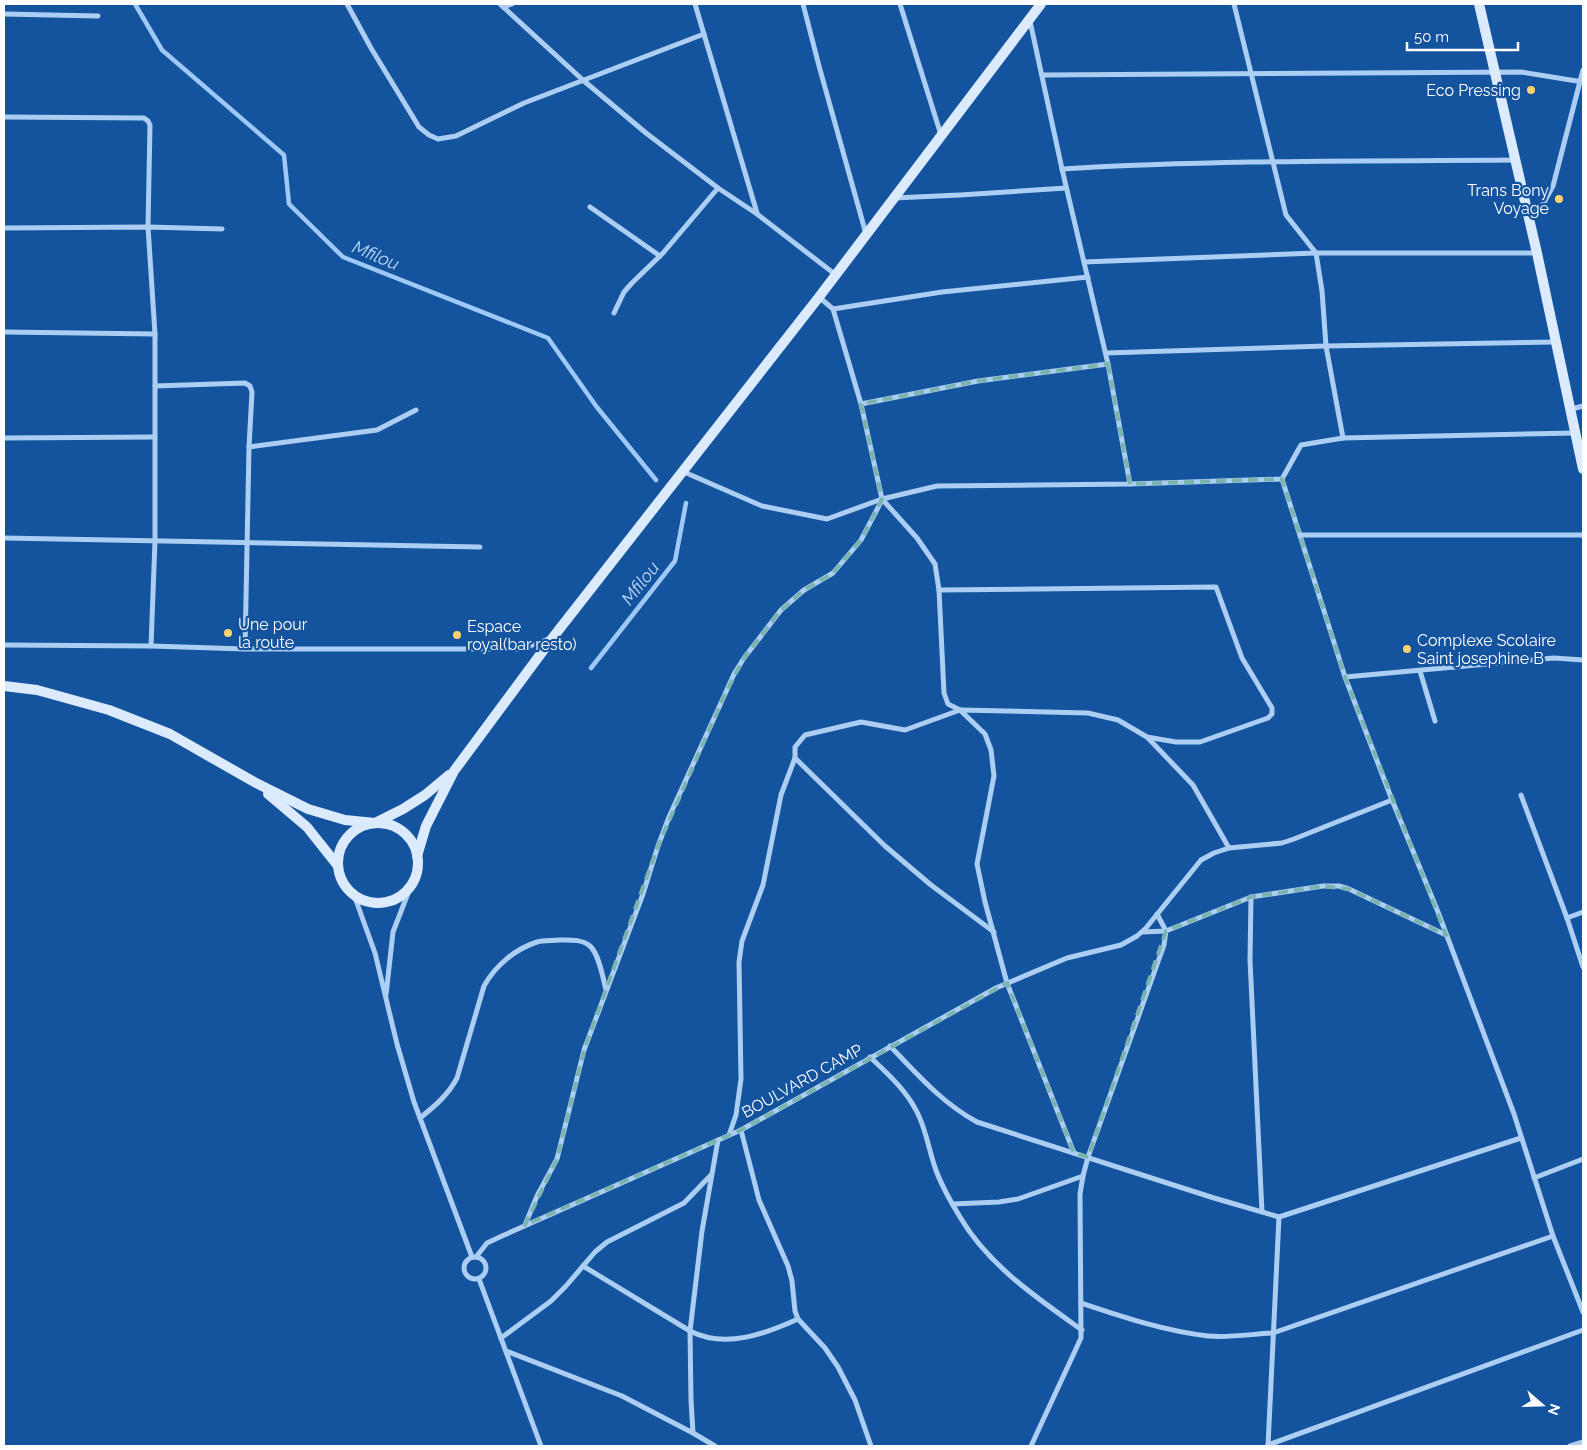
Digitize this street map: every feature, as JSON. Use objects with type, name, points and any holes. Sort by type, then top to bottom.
[{"type":"main road","points":[[417,856],[426,826],[454,771],[554,636],[836,275],[1041,4]]},
{"type":"main road","points":[[1479,4],[1557,342],[1583,470]]},
{"type":"main road","points":[[4,686],[37,690],[109,710],[170,734],[256,783],[308,809],[345,820],[375,823],[387,824],[398,828],[414,845],[417,856],[417,870],[412,883],[404,893],[392,900],[379,903],[366,901],[354,895],[340,877],[338,866],[339,853],[344,842],[352,832],[363,826],[375,823],[403,809],[425,795],[454,771]]},
{"type":"main road","points":[[256,783],[307,827],[338,866]]},
{"type":"street","points":[[347,4],[371,48],[419,127],[438,139],[456,136],[524,103],[704,34]]},
{"type":"street","points":[[502,5],[512,4]]},
{"type":"street","points":[[695,4],[757,214]]},
{"type":"street","points":[[803,4],[866,234]]},
{"type":"street","points":[[900,4],[941,136]]},
{"type":"street","points":[[1234,4],[1253,74],[1286,215],[1316,253],[1322,291],[1326,346],[1343,438]]},
{"type":"street","points":[[502,5],[584,81],[646,133],[718,188],[757,214],[836,275]]},
{"type":"street","points":[[4,14],[98,16]]},
{"type":"street","points":[[1029,18],[1066,188],[1106,353],[1130,484]]},
{"type":"street","points":[[1529,219],[1542,206],[1554,186],[1582,82],[1583,70]]},
{"type":"street","points":[[1042,75],[1521,72],[1582,82]]},
{"type":"street","points":[[4,117],[144,118],[150,125],[148,227],[155,334],[155,541],[151,646]]},
{"type":"street","points":[[1062,169],[1274,162],[1516,160]]},
{"type":"street","points":[[614,313],[624,292],[660,256],[718,188]]},
{"type":"street","points":[[894,198],[1066,188]]},
{"type":"street","points":[[590,208],[660,256]]},
{"type":"street","points":[[4,228],[148,227],[222,229]]},
{"type":"street","points":[[1084,262],[1316,253],[1537,253]]},
{"type":"street","points":[[833,309],[942,292],[1088,277]]},
{"type":"street","points":[[819,297],[833,309],[860,404],[882,499],[917,538],[935,564],[939,590],[944,694],[948,704],[960,710],[984,734],[991,750],[994,776],[977,864],[1007,983],[1074,1153]]},
{"type":"street","points":[[4,332],[155,334]]},
{"type":"street","points":[[1106,353],[1326,346],[1557,342]]},
{"type":"street","points":[[860,404],[978,381],[1108,364]]},
{"type":"street","points":[[155,386],[245,383],[250,386],[252,392],[249,446],[245,649]]},
{"type":"street","points":[[1572,410],[1583,406]]},
{"type":"street","points":[[249,446],[377,430],[416,410]]},
{"type":"street","points":[[1576,432],[1343,438],[1301,445],[1282,479],[1346,677],[1514,1114],[1553,1236],[1583,1312]]},
{"type":"street","points":[[4,438],[155,437]]},
{"type":"street","points":[[684,472],[762,506],[827,519],[882,499],[937,486],[1130,484],[1282,479]]},
{"type":"street","points":[[525,1225],[537,1196],[558,1159],[579,1068],[670,817],[734,674],[781,610],[804,590],[833,572],[860,540],[882,499]]},
{"type":"street","points":[[1301,535],[1583,534]]},
{"type":"street","points":[[4,538],[480,547]]},
{"type":"street","points":[[939,590],[1216,587],[1242,658],[1272,708],[1272,714],[1268,718],[1200,742],[1176,742],[1147,737]]},
{"type":"street","points":[[4,645],[245,649],[522,648],[554,636]]},
{"type":"street","points":[[1346,677],[1554,658],[1583,660]]},
{"type":"street","points":[[1420,671],[1435,720]]},
{"type":"street","points":[[728,1135],[736,1115],[741,1078],[738,962],[742,941],[763,885],[781,795],[795,758],[795,746],[805,735],[861,722],[905,730],[960,710],[1088,713],[1118,720],[1147,737],[1193,785],[1229,848]]},
{"type":"street","points":[[795,758],[892,851],[931,885],[994,932]]},
{"type":"street","points":[[1521,795],[1567,918],[1583,967]]},
{"type":"street","points":[[1143,932],[1201,860],[1214,853],[1229,848],[1288,841],[1392,800]]},
{"type":"street","points":[[386,1000],[393,932],[412,883]]},
{"type":"street","points":[[1143,932],[1166,932],[1251,897],[1323,886],[1339,886],[1446,935]]},
{"type":"street","points":[[354,895],[375,952],[397,1044],[420,1118],[474,1257],[485,1262],[486,1267],[483,1276],[479,1279],[474,1279],[466,1274],[464,1264],[474,1257]]},
{"type":"street","points":[[1251,897],[1250,960],[1262,1212]]},
{"type":"street","points":[[1567,918],[1583,912]]},
{"type":"street","points":[[1031,1446],[1079,1345],[1082,1330],[1080,1194],[1083,1176],[1088,1157],[1164,945],[1166,932],[1157,914]]},
{"type":"street","name":"BOULVARD CAMP","points":[[474,1257],[487,1243],[740,1130],[957,1008],[1007,983],[1067,958],[1121,945],[1143,932]]},
{"type":"street","points":[[420,1118],[444,1098],[452,1088],[457,1078],[484,986],[508,957],[538,942],[572,940],[582,942],[590,946],[595,953],[606,990]]},
{"type":"street","points":[[890,1046],[933,1092],[961,1113],[977,1122],[1010,1134],[1278,1217],[1521,1138]]},
{"type":"street","points":[[870,1057],[906,1094],[917,1112],[937,1174],[973,1237],[990,1257],[1039,1300],[1082,1330]]},
{"type":"street","points":[[740,1130],[759,1200],[788,1266],[798,1319],[825,1348],[838,1367],[855,1400],[871,1446]]},
{"type":"street","points":[[693,1433],[690,1331],[702,1231],[718,1140]]},
{"type":"street","points":[[1534,1178],[1583,1159]]},
{"type":"street","points":[[502,1338],[551,1300],[606,1242],[684,1203],[712,1175]]},
{"type":"street","points":[[953,1204],[1000,1202],[1018,1199],[1083,1176]]},
{"type":"street","points":[[1278,1217],[1268,1446],[1583,1330]]},
{"type":"street","points":[[1081,1303],[1139,1323],[1209,1336],[1273,1333],[1553,1236]]},
{"type":"street","points":[[583,1266],[690,1331],[707,1338],[719,1340],[750,1337],[772,1331],[798,1319]]},
{"type":"street","points":[[479,1279],[541,1446]]},
{"type":"street","points":[[506,1351],[622,1396],[715,1446]]},
{"type":"street","points":[[1570,1446],[1583,1442]]},
{"type":"highlighted area","points":[[1108,364],[1130,484],[1282,479],[1345,677],[1446,935],[1349,889],[1323,886],[1251,897],[1166,931],[1088,1157],[1074,1153],[1007,983],[741,1130],[525,1225],[557,1159],[584,1050],[658,846],[725,694],[744,658],[781,610],[804,590],[833,573],[861,540],[882,499],[861,404],[978,381]]},
{"type":"waterway","name":"Mfilou","points":[[135,4],[162,50],[284,155],[289,204],[343,257],[548,338],[596,406],[656,480]]},
{"type":"waterway","name":"Mfilou","points":[[591,668],[675,561],[686,503]]},
{"type":"place","name":"Eco Pressing","points":[[1531,90]]},
{"type":"place","name":"Trans Bony Voyage","points":[[1559,199]]},
{"type":"place","name":"Une pour la route","points":[[228,633]]},
{"type":"place","name":"Espace royal(bar resto)","points":[[457,635]]},
{"type":"place","name":"Complexe Scolaire Saint josephine B","points":[[1407,649]]}]
